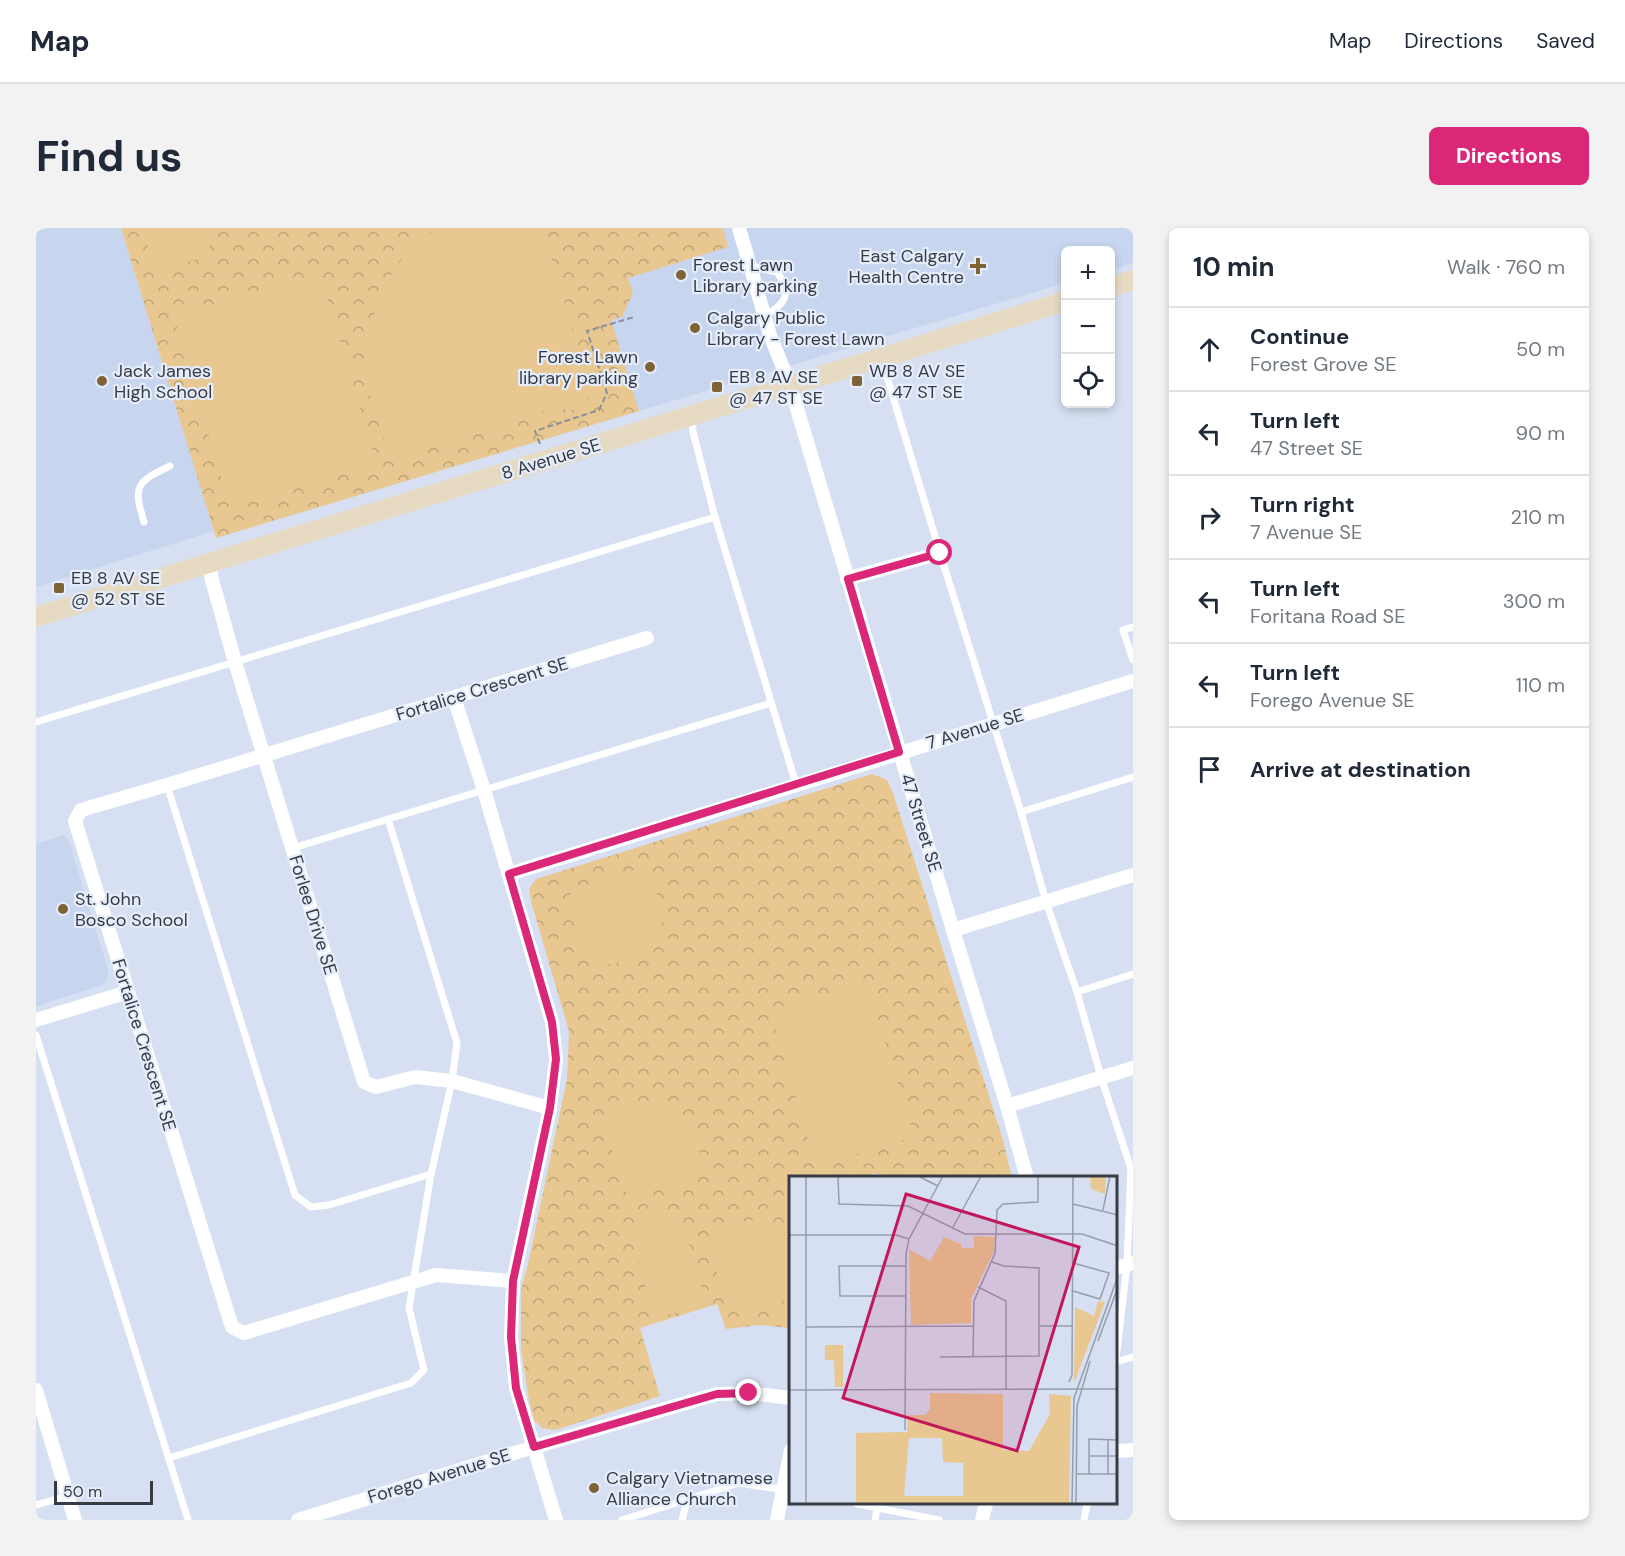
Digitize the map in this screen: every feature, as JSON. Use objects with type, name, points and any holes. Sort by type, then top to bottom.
[{"type":"street","name":"47 Street SE","points":[[739,228],[770,335],[790,385],[1026,1176]]},
{"type":"street","points":[[1115,285],[1133,280]]},
{"type":"street","name":"8 Avenue SE","points":[[36,617],[1061,302]]},
{"type":"street","points":[[848,579],[940,553]]},
{"type":"street","name":"Forlee Drive SE","points":[[209,563],[235,662],[364,1082],[376,1087],[415,1077],[452,1081],[550,1108]]},
{"type":"street","name":"Fortalice Crescent SE","points":[[513,1281],[436,1275],[244,1333],[232,1327],[75,821],[81,810],[647,638]]},
{"type":"street","name":"7 Avenue SE","points":[[509,874],[1133,681]]},
{"type":"street","points":[[454,698],[484,790],[552,1022],[556,1059],[550,1108],[513,1281],[511,1337],[516,1388],[556,1520]]},
{"type":"street","points":[[953,930],[1133,875]]},
{"type":"street","points":[[36,1020],[128,992]]},
{"type":"street","points":[[1007,1106],[1133,1068]]},
{"type":"street","points":[[36,1390],[40,1418],[75,1520]]},
{"type":"street","name":"Forego Avenue SE","points":[[298,1520],[534,1447],[717,1394],[749,1393],[789,1398]]},
{"type":"street","points":[[1118,1451],[1133,1450]]},
{"type":"street","points":[[777,1520],[787,1490],[789,1470]]},
{"type":"street","points":[[982,1520],[986,1505]]},
{"type":"lane","points":[[750,266],[777,272],[783,280],[786,291],[784,298],[778,308],[765,316]]},
{"type":"lane","points":[[881,358],[1022,812],[1046,902],[1077,992],[1101,1077],[1132,1168],[1126,1266],[1118,1341]]},
{"type":"lane","points":[[691,415],[693,432],[715,517],[796,784]]},
{"type":"lane","points":[[144,522],[137,500],[138,489],[154,473],[170,466]]},
{"type":"lane","points":[[36,722],[715,517]]},
{"type":"lane","points":[[1133,627],[1123,630],[1133,660]]},
{"type":"lane","points":[[293,848],[771,703]]},
{"type":"lane","points":[[1022,812],[1133,777]]},
{"type":"lane","points":[[167,785],[295,1195],[311,1207],[329,1205],[431,1174]]},
{"type":"lane","points":[[169,1458],[411,1383],[424,1370],[409,1308],[431,1174],[452,1081],[457,1043],[388,819]]},
{"type":"lane","points":[[1077,992],[1133,974]]},
{"type":"lane","points":[[36,1035],[188,1520]]},
{"type":"lane","points":[[1118,1360],[1133,1357]]},
{"type":"lane","points":[[622,1520],[739,1483],[787,1490]]},
{"type":"lane","points":[[36,1505],[68,1496]]},
{"type":"lane","points":[[682,1520],[687,1501]]},
{"type":"lane","points":[[864,1505],[939,1520]]},
{"type":"lane","points":[[1084,1520],[1087,1505]]},
{"type":"lane","points":[[875,1520],[877,1508]]},
{"type":"path","points":[[540,444],[535,431],[599,410],[606,393],[587,331],[634,316]]},
{"type":"shaded area","name":"Jack James High School","points":[[48,228],[121,228],[214,531],[36,587],[36,232]]},
{"type":"shaded area","points":[[723,228],[1133,228],[1133,263],[1115,269],[1115,246],[1061,246],[1061,284],[639,411],[611,320],[622,316],[628,278],[728,247]]},
{"type":"shaded area","name":"St. John Bosco School","points":[[64,835],[69,841],[109,973],[103,985],[36,1006],[36,844]]},
{"type":"green space","points":[[121,228],[723,228],[728,247],[628,278],[633,293],[622,317],[611,320],[639,411],[216,538]]},
{"type":"green space","points":[[143,228],[212,228],[211,243],[205,257],[160,269],[154,266]]},
{"type":"green space","points":[[438,228],[542,228],[584,367],[592,365],[598,381],[582,407],[566,412],[564,405],[392,458],[377,419],[367,379],[369,338],[381,296],[395,269],[412,247]]},
{"type":"green space","points":[[320,274],[377,464],[230,508],[174,317]]},
{"type":"green space","points":[[872,774],[887,780],[1003,1140],[1012,1176],[885,1176],[872,1173],[871,1176],[789,1176],[789,1328],[759,1325],[726,1329],[717,1304],[640,1328],[660,1396],[555,1430],[542,1428],[534,1420],[521,1349],[521,1289],[567,1079],[569,1031],[532,905],[529,889],[536,879]]},
{"type":"green space","points":[[640,868],[656,890],[662,921],[655,943],[629,961],[605,965],[584,957],[568,899],[573,889]]},
{"type":"green space","points":[[867,982],[914,1137],[816,1166],[770,1011]]},
{"type":"green space","points":[[657,1102],[680,1110],[697,1137],[701,1160],[692,1182],[634,1196],[624,1191],[604,1123],[626,1108]]},
{"type":"green space","points":[[674,1211],[681,1215],[704,1297],[699,1306],[661,1317],[653,1312],[630,1230],[634,1221]]},
{"type":"green space","points":[[760,1219],[783,1226],[789,1236],[789,1300],[736,1313],[727,1307],[707,1240],[729,1224]]},
{"type":"place","name":"East Calgary Health Centre","points":[[978,266]]},
{"type":"place","name":"Forest Lawn Library parking","points":[[681,275]]},
{"type":"place","name":"Calgary Public Library - Forest Lawn","points":[[695,328]]},
{"type":"place","name":"Forest Lawn library parking","points":[[650,367]]},
{"type":"place","name":"Jack James High School","points":[[102,381]]},
{"type":"place","name":"WB 8 AV SE @ 47 ST SE","points":[[857,381]]},
{"type":"place","name":"EB 8 AV SE @ 47 ST SE","points":[[717,387]]},
{"type":"place","name":"EB 8 AV SE @ 52 ST SE","points":[[59,588]]},
{"type":"place","name":"St. John Bosco School","points":[[63,909]]},
{"type":"place","name":"Calgary Vietnamese Alliance Church","points":[[594,1488]]},
{"type":"route","points":[[749,1393],[717,1394],[534,1447],[516,1388],[511,1337],[513,1281],[550,1108],[556,1059],[552,1022],[509,874],[899,752],[848,579],[940,553]]}]
